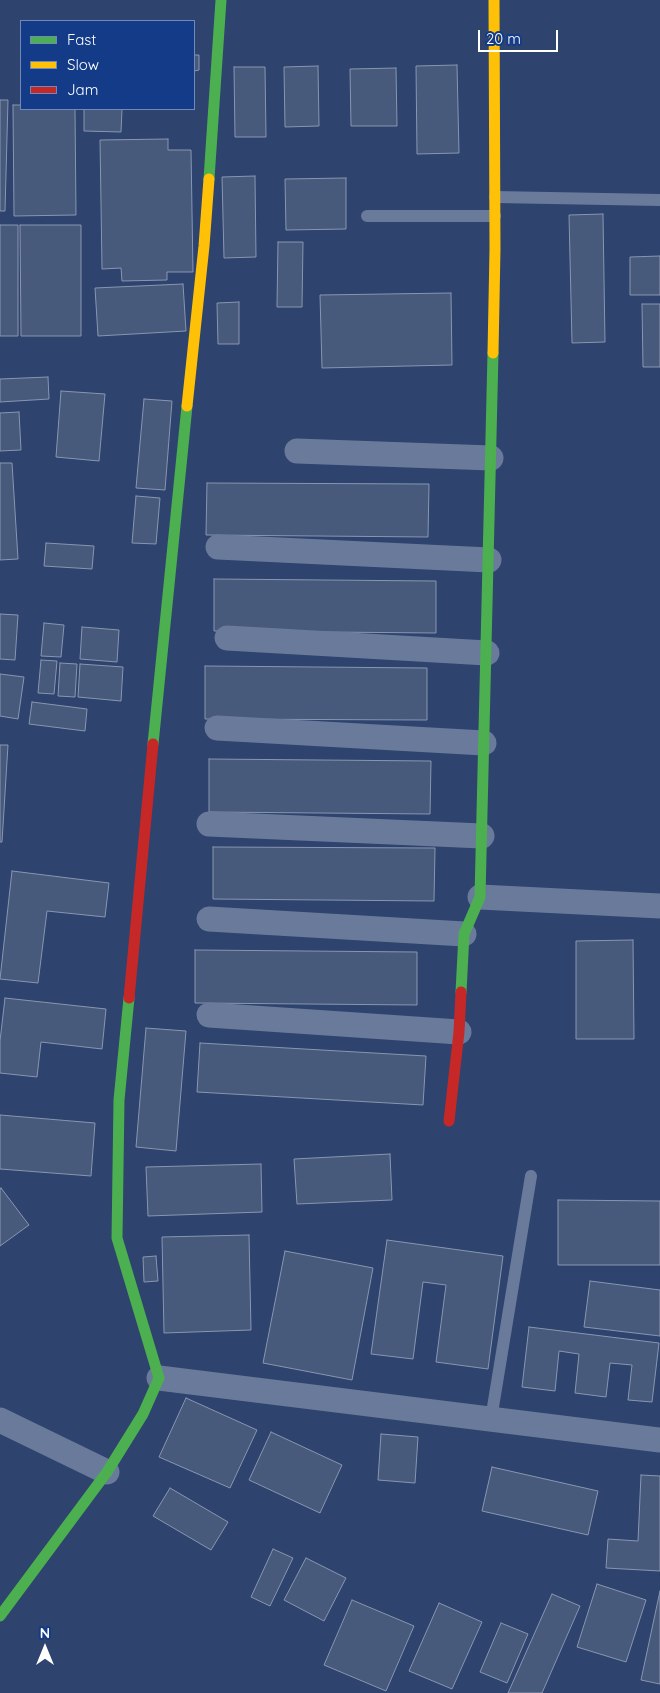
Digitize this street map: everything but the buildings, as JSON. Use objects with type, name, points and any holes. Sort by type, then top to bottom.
[{"type":"street","points":[[0,1616],[107,1472],[143,1414],[160,1378],[118,1238],[119,1100],[173,540],[204,246],[221,0]]},
{"type":"street","points":[[449,1121],[459,1032],[464,934],[480,897],[492,458],[496,216],[494,0]]},
{"type":"street","points":[[296,451],[492,458]]},
{"type":"street","points":[[218,548],[489,560]]},
{"type":"street","points":[[227,638],[487,653]]},
{"type":"street","points":[[217,728],[484,743]]},
{"type":"street","points":[[208,824],[482,836]]},
{"type":"street","points":[[480,897],[660,906]]},
{"type":"street","points":[[208,919],[464,934]]},
{"type":"street","points":[[209,1015],[459,1032]]},
{"type":"street","points":[[160,1378],[660,1440]]},
{"type":"street","points":[[0,1420],[107,1472]]},
{"type":"lane","points":[[495,197],[660,200]]},
{"type":"lane","points":[[367,216],[496,216]]},
{"type":"lane","points":[[492,1420],[531,1176]]},
{"type":"traffic: fast","points":[[209,179],[221,0]]},
{"type":"traffic: fast","points":[[461,992],[464,934],[480,897],[493,353]]},
{"type":"traffic: fast","points":[[153,744],[187,406]]},
{"type":"traffic: fast","points":[[0,1616],[107,1472],[143,1414],[159,1378],[117,1238],[119,1100],[129,998]]},
{"type":"traffic: slow","points":[[493,353],[495,249],[494,0]]},
{"type":"traffic: slow","points":[[187,406],[209,179]]},
{"type":"traffic: jam","points":[[129,998],[153,744]]},
{"type":"traffic: jam","points":[[449,1121],[459,1032],[461,992]]}]
